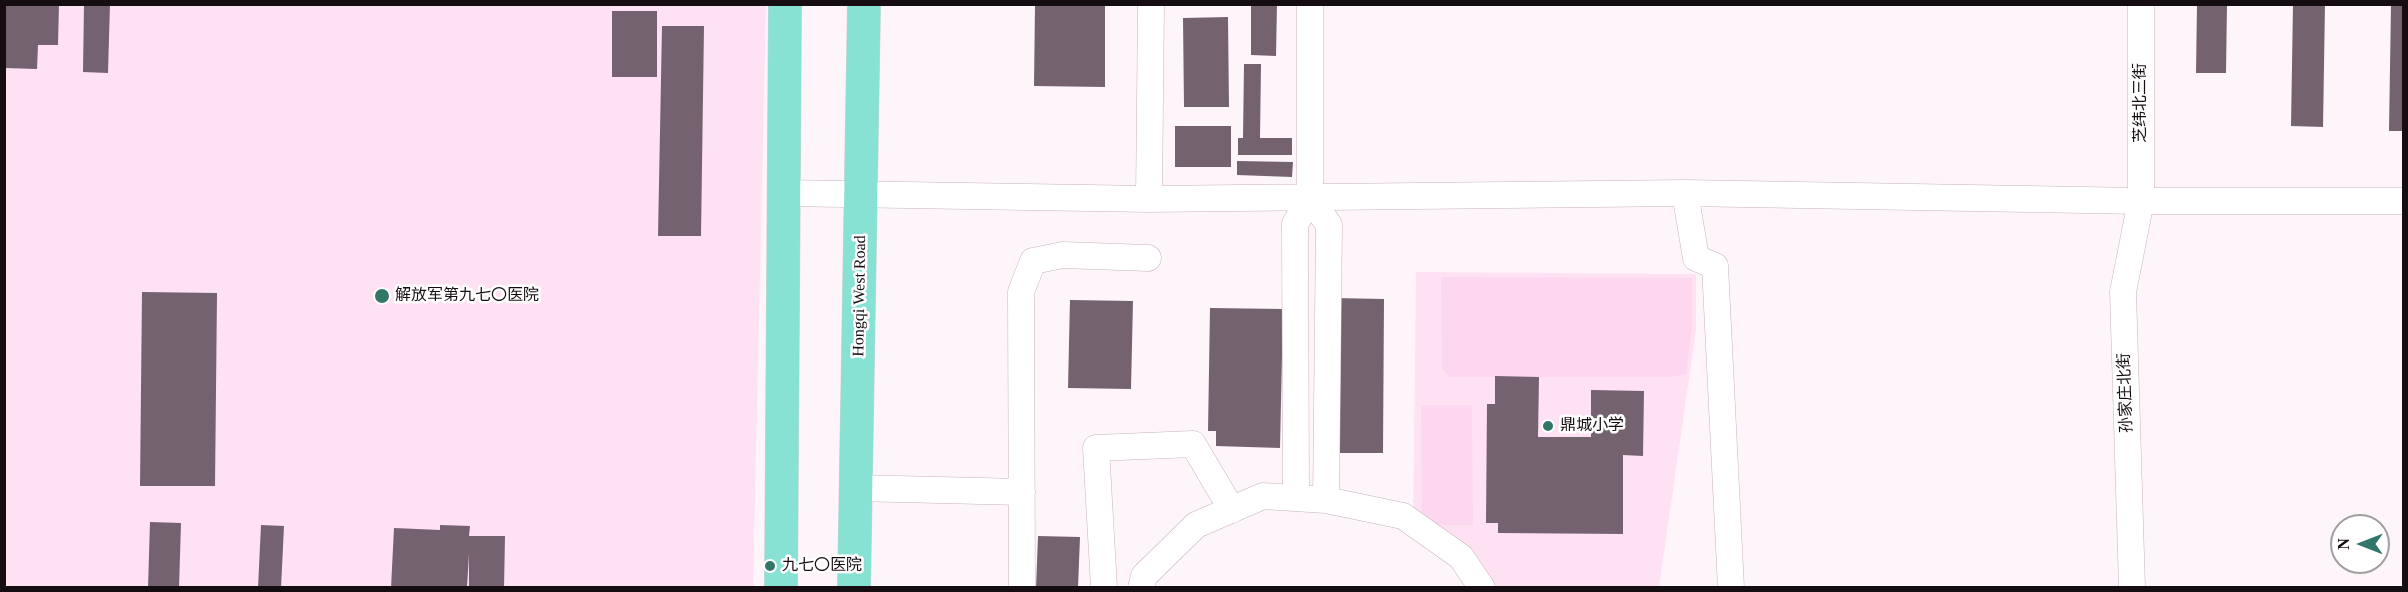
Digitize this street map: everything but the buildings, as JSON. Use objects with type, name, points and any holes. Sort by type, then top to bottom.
[{"type":"main road","points":[[782,588],[785,4]]},
{"type":"main road","name":"Hongqi West Road","points":[[854,588],[864,4]]},
{"type":"street","points":[[1149,199],[1151,4]]},
{"type":"street","points":[[1296,497],[1295,224],[1310,198],[1310,4]]},
{"type":"street","name":"芝纬北三街","points":[[2141,201],[2142,4]]},
{"type":"street","points":[[783,193],[1149,199],[1685,194],[2141,201],[2403,201]]},
{"type":"street","points":[[1685,194],[1696,258],[1715,266],[1731,588]]},
{"type":"street","points":[[1310,198],[1329,225],[1326,500]]},
{"type":"street","name":"孙家庄北街","points":[[2132,588],[2123,292],[2141,201]]},
{"type":"street","points":[[1022,588],[1021,292],[1033,261],[1063,255],[1148,258]]},
{"type":"street","points":[[1104,588],[1096,448],[1193,444],[1232,510]]},
{"type":"street","points":[[856,488],[1022,492]]},
{"type":"street","points":[[1141,588],[1144,576],[1196,525],[1263,496],[1326,500],[1403,516],[1461,557],[1482,588]]},
{"type":"shaded area","name":"解放军第九七〇医院","points":[[4,5],[766,5],[753,587],[5,587]]},
{"type":"shaded area","name":"鼎城小学","points":[[1416,272],[1696,274],[1696,330],[1659,587],[1494,587],[1413,522]]},
{"type":"shaded area","points":[[1441,277],[1692,278],[1692,328],[1686,374],[1671,377],[1449,377],[1442,368]]},
{"type":"shaded area","points":[[1421,405],[1472,405],[1473,525],[1422,525]]},
{"type":"place","name":"解放军第九七〇医院","points":[[382,296]]},
{"type":"place","name":"鼎城小学","points":[[1548,426]]},
{"type":"place","name":"九七〇医院","points":[[770,566]]}]
